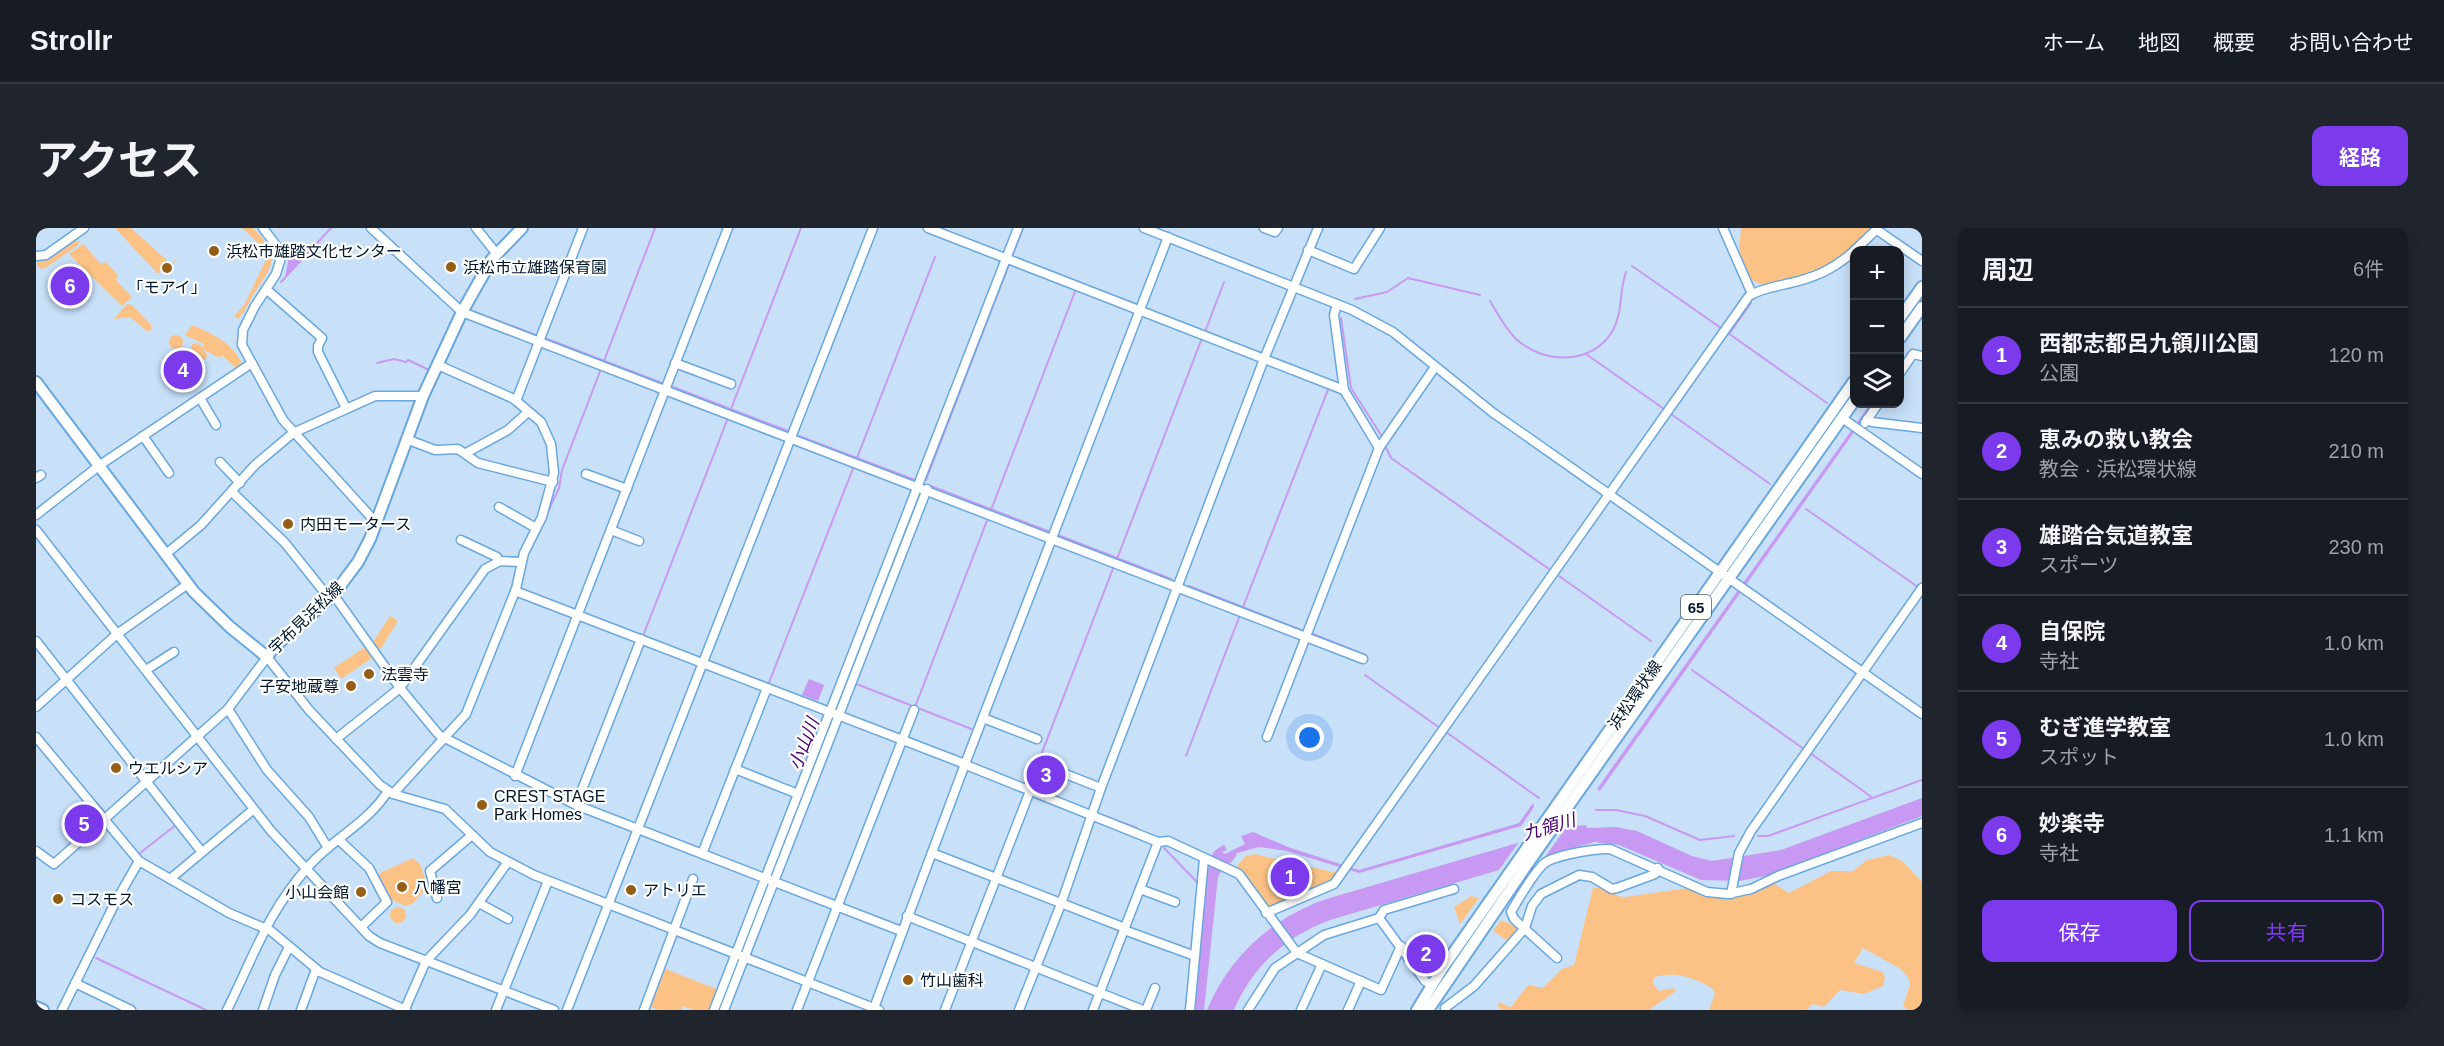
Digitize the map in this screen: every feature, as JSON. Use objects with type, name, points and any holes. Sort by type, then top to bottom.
[{"type":"main road","name":"宇布見浜松線","points":[[36,382],[188,584],[210,609],[267,657],[273,648],[331,596],[358,562],[377,519],[423,396],[462,312],[496,253],[522,228]]},
{"type":"main road","points":[[1904,311],[1922,287]]},
{"type":"main road","points":[[1904,331],[1922,307]]},
{"type":"main road","name":"浜松環状線","points":[[1417,1010],[1511,870],[1850,387]]},
{"type":"main road","name":"浜松環状線","points":[[1428,1010],[1526,866],[1738,585],[1853,425],[1854,408]]},
{"type":"main road","points":[[36,1007],[43,1010]]},
{"type":"street","points":[[36,256],[46,255],[84,228]]},
{"type":"street","points":[[263,228],[275,242],[280,255],[279,268],[243,330],[240,338],[244,350],[280,416],[293,433],[371,517],[377,519]]},
{"type":"street","points":[[371,228],[462,312],[923,487],[1364,659]]},
{"type":"street","points":[[476,228],[496,253]]},
{"type":"street","points":[[516,401],[583,228]]},
{"type":"street","points":[[515,776],[728,228]]},
{"type":"street","points":[[567,1010],[640,829],[873,228]]},
{"type":"street","points":[[928,228],[1344,390]]},
{"type":"street","points":[[714,1010],[740,956],[835,714],[1009,260],[1018,228]]},
{"type":"street","points":[[1144,228],[1337,304],[1393,332],[1492,412],[1922,714]]},
{"type":"street","points":[[1264,228],[1275,232],[1278,228]]},
{"type":"street","points":[[1019,1010],[1264,359],[1318,228]]},
{"type":"street","points":[[1308,250],[1354,269],[1380,228]]},
{"type":"street","points":[[1723,228],[1752,294]]},
{"type":"street","points":[[1860,246],[1878,229],[1922,261]]},
{"type":"street","points":[[36,851],[54,864],[228,709],[267,657],[336,739],[391,793],[445,809],[489,852],[507,863],[874,1009],[901,931],[1168,237]]},
{"type":"street","points":[[1269,916],[1334,884],[1752,294],[1818,276],[1850,255]]},
{"type":"street","points":[[266,289],[322,338],[318,352],[346,408]]},
{"type":"street","points":[[1337,304],[1334,315],[1344,390],[1378,448]]},
{"type":"street","points":[[1904,366],[1913,354],[1922,356]]},
{"type":"street","points":[[36,515],[100,465],[252,363]]},
{"type":"street","points":[[675,363],[731,384]]},
{"type":"street","points":[[227,1010],[274,909],[306,869],[391,793],[466,714],[515,591],[521,562],[552,482],[553,454],[548,435],[541,423],[516,401],[438,365]]},
{"type":"street","points":[[1267,737],[1378,448],[1435,367]]},
{"type":"street","points":[[166,554],[201,525],[240,483],[293,433],[346,408],[380,396],[423,396]]},
{"type":"street","points":[[200,398],[216,424]]},
{"type":"street","points":[[1853,425],[1868,419],[1875,408]]},
{"type":"street","points":[[466,453],[508,430],[528,412]]},
{"type":"street","points":[[1868,419],[1872,422],[1922,428]]},
{"type":"street","points":[[1853,425],[1922,474]]},
{"type":"street","points":[[143,436],[169,473]]},
{"type":"street","points":[[406,439],[435,450],[458,449],[478,463],[552,482]]},
{"type":"street","points":[[220,462],[240,483]]},
{"type":"street","points":[[586,474],[627,489]]},
{"type":"street","points":[[232,492],[285,543],[331,596],[400,688],[443,738],[576,805],[901,931]]},
{"type":"street","points":[[499,507],[536,528]]},
{"type":"street","points":[[36,530],[254,809],[361,927],[380,943],[554,1010]]},
{"type":"street","points":[[611,530],[639,541]]},
{"type":"street","points":[[461,540],[496,557],[498,562]]},
{"type":"street","points":[[336,739],[400,688],[485,569],[498,562],[521,562]]},
{"type":"street","points":[[36,707],[117,634],[188,584]]},
{"type":"street","points":[[1732,889],[1739,853],[1751,831],[1922,588]]},
{"type":"street","points":[[515,591],[966,764],[1158,842],[1168,841],[1207,861],[1230,869],[1239,874],[1294,950],[1381,990],[1401,946]]},
{"type":"street","points":[[576,805],[641,639]]},
{"type":"street","points":[[36,641],[201,851]]},
{"type":"street","points":[[146,670],[174,652]]},
{"type":"street","points":[[702,854],[767,688]]},
{"type":"street","points":[[228,709],[267,770],[309,817],[328,848]]},
{"type":"street","points":[[797,1010],[914,710]]},
{"type":"street","points":[[983,718],[1037,740]]},
{"type":"street","points":[[36,736],[139,861],[229,913],[264,927],[315,969],[389,1006],[406,1010],[426,961],[479,903],[507,863]]},
{"type":"street","points":[[770,879],[798,794],[823,744]]},
{"type":"street","points":[[735,769],[798,794]]},
{"type":"street","points":[[1058,771],[1101,788]]},
{"type":"street","points":[[945,1010],[1030,791]]},
{"type":"street","points":[[170,879],[254,809]]},
{"type":"street","points":[[1557,958],[1514,919],[1512,912],[1547,862],[1603,848],[1658,868],[1707,892],[1751,888],[1922,823]]},
{"type":"street","points":[[437,898],[430,871],[472,834]]},
{"type":"street","points":[[339,840],[369,868],[387,902],[361,927]]},
{"type":"street","points":[[1093,1010],[1158,842]]},
{"type":"street","points":[[932,853],[1195,956]]},
{"type":"street","points":[[62,1010],[114,903],[139,861]]},
{"type":"street","points":[[1190,1010],[1207,861]]},
{"type":"street","points":[[1435,998],[1445,1009],[1474,986],[1525,928],[1536,899],[1571,877],[1586,875],[1612,889],[1655,874],[1658,868]]},
{"type":"street","points":[[644,1010],[693,879]]},
{"type":"street","points":[[496,1010],[548,880]]},
{"type":"street","points":[[1140,889],[1175,902]]},
{"type":"street","points":[[1248,1010],[1271,971],[1294,950],[1324,935],[1380,918],[1384,910],[1454,889]]},
{"type":"street","points":[[479,903],[508,919]]},
{"type":"street","points":[[908,916],[1145,1010],[1155,988]]},
{"type":"street","points":[[1380,918],[1425,981],[1432,985]]},
{"type":"street","points":[[275,1010],[264,1008],[285,951],[290,947]]},
{"type":"street","points":[[724,1010],[740,956]]},
{"type":"street","points":[[1301,1010],[1322,964]]},
{"type":"street","points":[[301,1010],[315,969]]},
{"type":"street","points":[[1348,1010],[1361,981]]},
{"type":"street","points":[[75,983],[131,1010]]},
{"type":"shaded area","points":[[115,228],[131,228],[171,264],[178,257],[169,269],[162,270],[158,274]]},
{"type":"shaded area","points":[[242,228],[253,228],[262,238],[271,254],[271,261],[266,276],[238,319],[234,316],[244,305],[267,258],[264,248]]},
{"type":"shaded area","points":[[1741,228],[1873,228],[1850,246],[1827,269],[1763,285],[1751,280],[1741,261],[1739,251]]},
{"type":"shaded area","points":[[75,241],[79,241],[78,245],[47,267],[42,269],[37,266],[37,261],[49,259]]},
{"type":"shaded area","points":[[285,243],[302,258],[285,277],[288,262]]},
{"type":"shaded area","points":[[83,244],[101,264],[106,262],[118,275],[116,280],[132,297],[122,306],[69,254]]},
{"type":"shaded area","points":[[127,304],[132,305],[151,325],[152,330],[147,331],[130,317],[114,319]]},
{"type":"shaded area","points":[[192,325],[227,344],[242,363],[237,369],[222,355],[220,358],[202,349],[207,354],[206,359],[202,361],[196,359],[191,352],[192,344],[199,343],[202,348],[204,344],[185,335]]},
{"type":"shaded area","points":[[176,335],[181,337],[183,342],[181,347],[176,349],[171,347],[169,342],[171,337]]},
{"type":"shaded area","points":[[1867,408],[1871,408],[1600,791],[1597,789]]},
{"type":"shaded area","points":[[390,616],[398,621],[379,651],[373,642]]},
{"type":"shaded area","points":[[368,645],[375,656],[341,679],[334,668]]},
{"type":"shaded area","points":[[809,679],[824,685],[818,701],[802,695]]},
{"type":"shaded area","points":[[1922,798],[1922,816],[1766,876],[1739,881],[1701,880],[1619,845],[1594,842],[1330,920],[1299,935],[1272,955],[1251,980],[1234,1010],[1207,1010],[1227,973],[1253,943],[1286,918],[1323,900],[1575,826],[1616,827],[1637,831],[1692,856],[1712,861],[1781,850]]},
{"type":"shaded area","points":[[1533,803],[1534,807],[1521,826],[1359,873],[1287,851],[1259,847],[1237,853],[1218,877],[1204,1010],[1194,1010],[1206,881],[1213,853],[1220,847],[1224,845],[1227,850],[1222,852],[1225,854],[1245,844],[1241,836],[1253,832],[1288,847],[1359,870],[1519,823]]},
{"type":"shaded area","points":[[1254,854],[1333,872],[1340,871],[1332,882],[1269,907],[1237,866],[1246,856]]},
{"type":"shaded area","points":[[1889,855],[1902,861],[1922,882],[1922,1010],[1908,1010],[1903,1006],[1910,985],[1909,979],[1901,969],[1863,948],[1854,963],[1883,972],[1885,978],[1883,986],[1864,994],[1840,990],[1824,1007],[1812,1004],[1807,1010],[1709,1010],[1715,994],[1713,989],[1692,979],[1676,975],[1653,978],[1653,984],[1659,991],[1674,988],[1676,991],[1649,1010],[1502,1010],[1497,1005],[1499,1002],[1511,1007],[1528,985],[1543,988],[1562,969],[1574,965],[1593,888],[1601,888],[1625,897],[1688,888],[1707,894],[1772,882],[1789,893],[1831,871],[1853,871],[1867,860]]},
{"type":"shaded area","points":[[413,858],[420,864],[428,887],[412,904],[405,906],[387,897],[377,878],[380,873]]},
{"type":"shaded area","points":[[1471,896],[1479,898],[1460,924],[1454,907]]},
{"type":"shaded area","points":[[398,907],[406,915],[398,923],[390,915]]},
{"type":"shaded area","points":[[1501,920],[1517,927],[1510,942],[1493,931]]},
{"type":"shaded area","points":[[663,968],[719,990],[711,1010],[694,1010],[683,1006],[681,1010],[659,1010],[648,1006]]},
{"type":"pier","points":[[1568,825],[1542,861],[1496,874],[1521,839]]},
{"type":"waterway","points":[[281,282],[331,228]]},
{"type":"waterway","points":[[604,361],[655,228]]},
{"type":"waterway","points":[[731,409],[801,228]]},
{"type":"waterway","points":[[926,480],[1023,228]]},
{"type":"waterway","points":[[857,458],[935,257]]},
{"type":"waterway","points":[[1632,266],[1721,328]]},
{"type":"waterway","points":[[1490,301],[1508,330],[1527,347],[1553,357],[1581,355],[1604,342],[1613,330],[1618,316],[1626,272]]},
{"type":"waterway","points":[[1355,299],[1387,292],[1408,278],[1480,295]]},
{"type":"waterway","points":[[1205,332],[1224,282]]},
{"type":"waterway","points":[[991,510],[1076,289]]},
{"type":"waterway","points":[[1729,334],[1751,303]]},
{"type":"waterway","points":[[474,312],[536,335]]},
{"type":"waterway","points":[[1341,318],[1351,388],[1381,435]]},
{"type":"waterway","points":[[1728,333],[1827,403]]},
{"type":"waterway","points":[[1117,559],[1202,338]]},
{"type":"waterway","points":[[547,339],[662,383]]},
{"type":"waterway","points":[[1586,354],[1664,409]]},
{"type":"waterway","points":[[377,363],[394,359],[406,362],[408,360],[427,369]]},
{"type":"waterway","points":[[546,516],[559,488],[562,470],[601,369]]},
{"type":"waterway","points":[[673,387],[788,431]]},
{"type":"waterway","points":[[1243,607],[1329,387]]},
{"type":"waterway","points":[[1671,414],[1770,484]]},
{"type":"waterway","points":[[643,636],[728,418]]},
{"type":"waterway","points":[[799,436],[915,480]]},
{"type":"waterway","points":[[1385,445],[1391,458],[1549,569]]},
{"type":"waterway","points":[[768,685],[854,466]]},
{"type":"waterway","points":[[931,486],[1050,532]]},
{"type":"waterway","name":"小山川","points":[[886,582],[922,492]]},
{"type":"waterway","points":[[1806,509],[1918,587]]},
{"type":"waterway","points":[[915,707],[988,518]]},
{"type":"waterway","points":[[1058,535],[1171,579]]},
{"type":"waterway","points":[[1029,786],[1114,566]]},
{"type":"waterway","points":[[1559,576],[1651,641]]},
{"type":"waterway","points":[[1189,586],[1301,630]]},
{"type":"waterway","points":[[1186,756],[1240,615]]},
{"type":"waterway","points":[[1313,634],[1365,655]]},
{"type":"waterway","points":[[1692,670],[1804,749]]},
{"type":"waterway","points":[[1365,675],[1440,728]]},
{"type":"waterway","points":[[854,683],[974,730]]},
{"type":"waterway","name":"小山川","points":[[719,1010],[828,731]]},
{"type":"waterway","points":[[1446,732],[1539,798]]},
{"type":"waterway","points":[[1810,753],[1873,798]]},
{"type":"waterway","points":[[1758,836],[1768,836],[1922,780]]},
{"type":"waterway","points":[[1064,800],[1081,807]]},
{"type":"waterway","points":[[1596,810],[1616,810],[1645,816],[1700,840],[1734,836]]},
{"type":"waterway","points":[[1102,815],[1137,828]]},
{"type":"waterway","points":[[140,853],[176,825]]},
{"type":"waterway","points":[[1164,848],[1197,882]]},
{"type":"waterway","points":[[96,958],[206,1010]]},
{"type":"place","name":"浜松市雄踏文化センター","points":[[214,251]]},
{"type":"place","name":"浜松市立雄踏保育園","points":[[451,267]]},
{"type":"place","name":"「モアイ」","points":[[167,268]]},
{"type":"place","name":"妙楽寺","points":[[70,286]]},
{"type":"place","name":"自保院","points":[[183,370]]},
{"type":"place","name":"内田モータース","points":[[288,524]]},
{"type":"place","name":"法雲寺","points":[[369,674]]},
{"type":"place","name":"子安地蔵尊","points":[[351,686]]},
{"type":"place","name":"ウエルシア","points":[[116,768]]},
{"type":"place","name":"雄踏合気道教室","points":[[1046,775]]},
{"type":"place","name":"CREST STAGE Park Homes","points":[[482,805]]},
{"type":"place","name":"むぎ進学教室","points":[[84,824]]},
{"type":"place","name":"西都志都呂九領川公園","points":[[1290,877]]},
{"type":"place","name":"八幡宮","points":[[402,887]]},
{"type":"place","name":"アトリエ","points":[[631,890]]},
{"type":"place","name":"小山会館","points":[[361,892]]},
{"type":"place","name":"コスモス","points":[[58,899]]},
{"type":"place","name":"恵みの救い教会","points":[[1426,954]]},
{"type":"place","name":"竹山歯科","points":[[908,980]]},
{"type":"water label","name":"九領川","points":[[1549,827]]}]
